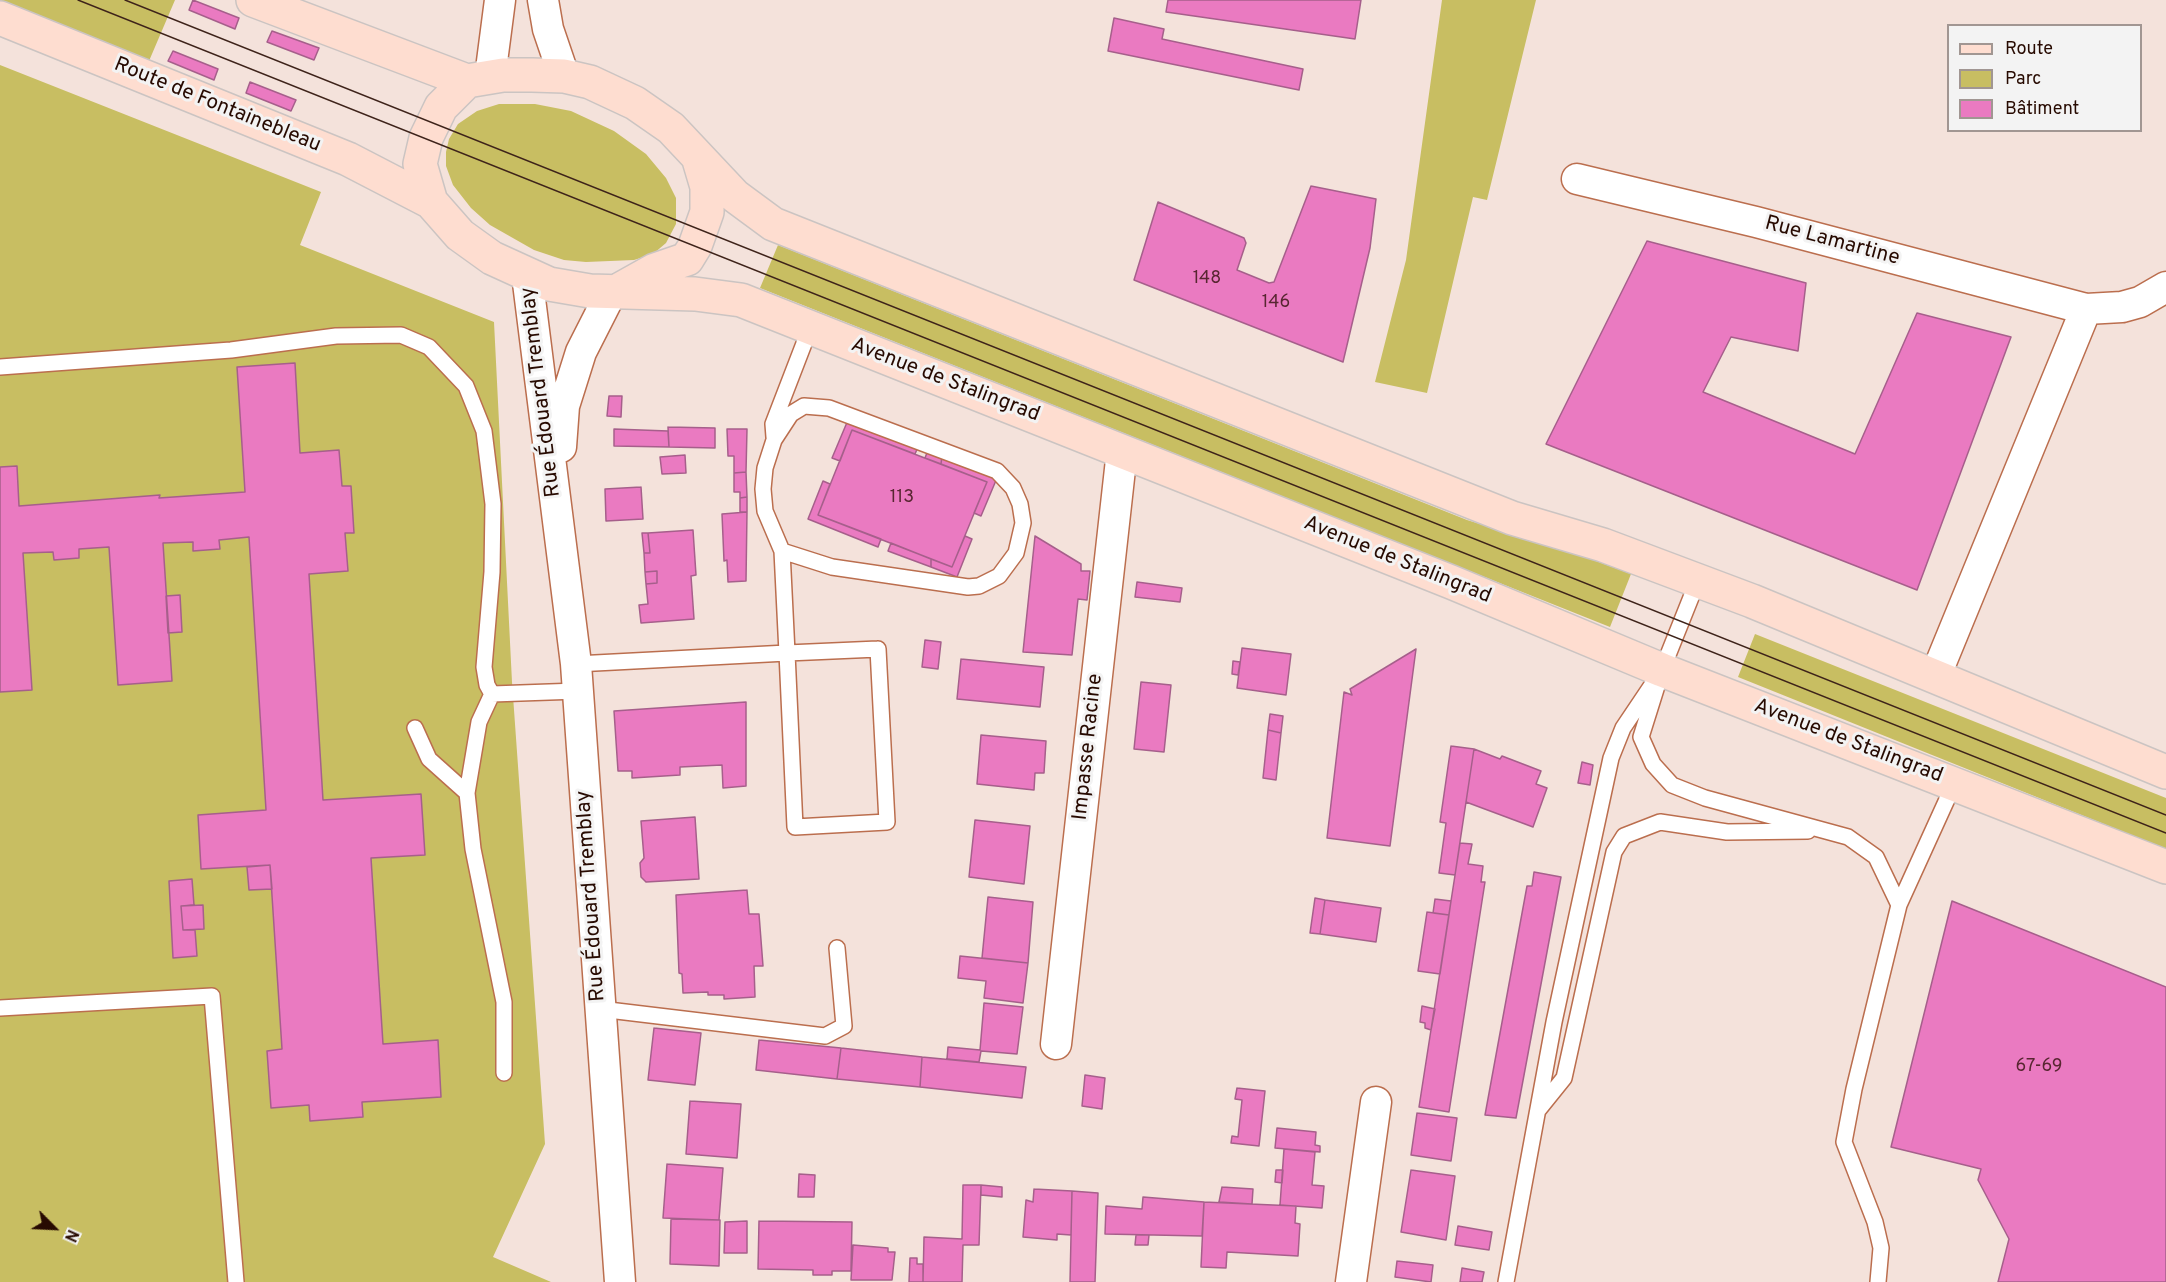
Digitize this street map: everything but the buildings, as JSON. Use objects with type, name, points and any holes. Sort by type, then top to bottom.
[{"type":"main road","points":[[253,0],[479,79],[564,76],[590,82],[635,102],[671,128],[735,196],[773,224],[1512,518],[1603,545],[1698,580],[2166,772]]},
{"type":"main road","name":"Route de Fontainebleau","points":[[0,18],[348,159],[431,202]]},
{"type":"main road","points":[[431,202],[420,164],[426,138],[441,107],[479,79]]},
{"type":"main road","points":[[616,290],[655,270],[687,259],[695,246],[707,212],[707,187],[699,160]]},
{"type":"main road","name":"Avenue de Stalingrad","points":[[431,202],[460,235],[492,258],[549,284],[590,291],[695,294],[741,300],[1462,586],[1662,670],[2166,867]]},
{"type":"street","points":[[479,79],[500,0]]},
{"type":"street","points":[[543,0],[548,29],[564,76]]},
{"type":"street","name":"Rue Lamartine","points":[[1577,179],[1756,222],[2086,309],[2131,304],[2166,287]]},
{"type":"street","name":"Rue Édouard Tremblay","points":[[527,275],[577,677],[620,1282]]},
{"type":"street","name":"Rue Édouard Tremblay","points":[[556,510],[564,406],[580,352],[616,290]]},
{"type":"street","points":[[1935,676],[2086,309]]},
{"type":"street","name":"Impasse Racine","points":[[1056,1044],[1122,451]]},
{"type":"street","points":[[1351,1282],[1376,1102]]},
{"type":"lane","points":[[774,440],[772,424],[810,328]]},
{"type":"lane","points":[[0,367],[231,350],[336,336],[401,335],[429,346],[466,386],[484,431],[493,504],[492,572],[484,667],[487,686],[492,694]]},
{"type":"lane","points":[[492,694],[577,677],[787,653],[878,649],[887,822],[795,827],[787,653],[782,551],[771,531],[764,500],[765,468],[774,440],[797,408],[813,405],[829,408],[997,471],[1013,488],[1020,504],[1023,523],[1016,553],[1007,567],[988,583],[968,587],[832,567],[810,562],[782,551]]},
{"type":"lane","points":[[1698,580],[1662,670],[1641,737],[1653,764],[1672,785],[1705,798],[1848,837],[1876,857],[1899,905]]},
{"type":"lane","points":[[1506,1282],[1554,1022],[1611,758],[1623,728],[1662,670]]},
{"type":"lane","points":[[492,694],[479,722],[467,793],[473,849],[504,1002],[504,1073]]},
{"type":"lane","points":[[415,728],[429,759],[467,793]]},
{"type":"lane","points":[[1878,1282],[1881,1248],[1875,1222],[1844,1142],[1854,1089],[1899,905],[1954,784]]},
{"type":"lane","points":[[1538,1111],[1564,1078],[1614,852],[1624,836],[1638,828],[1660,822],[1727,832],[1823,830]]},
{"type":"lane","points":[[600,1009],[825,1036],[844,1026],[837,948]]},
{"type":"lane","points":[[0,1008],[212,996],[236,1282]]},
{"type":"green space","points":[[0,0],[175,0],[149,61]]},
{"type":"green space","points":[[1442,0],[1536,0],[1487,200],[1473,197],[1427,393],[1375,382],[1406,260]]},
{"type":"green space","points":[[0,65],[321,192],[300,245],[494,322],[512,682],[545,1144],[493,1257],[551,1282],[0,1282]]},
{"type":"green space","points":[[499,104],[535,104],[571,111],[614,131],[646,154],[666,178],[676,198],[676,224],[666,243],[653,254],[634,260],[586,262],[564,260],[534,250],[490,225],[471,208],[453,185],[446,166],[446,152],[449,139],[458,124],[477,111]]},
{"type":"green space","points":[[778,245],[1467,520],[1572,552],[1631,574],[1610,627],[760,288]]},
{"type":"green space","points":[[1755,634],[2166,798],[2166,849],[1738,677]]},
{"type":"tram line","points":[[78,0],[2166,833]]},
{"type":"tram line","points":[[125,0],[2166,815]]}]
